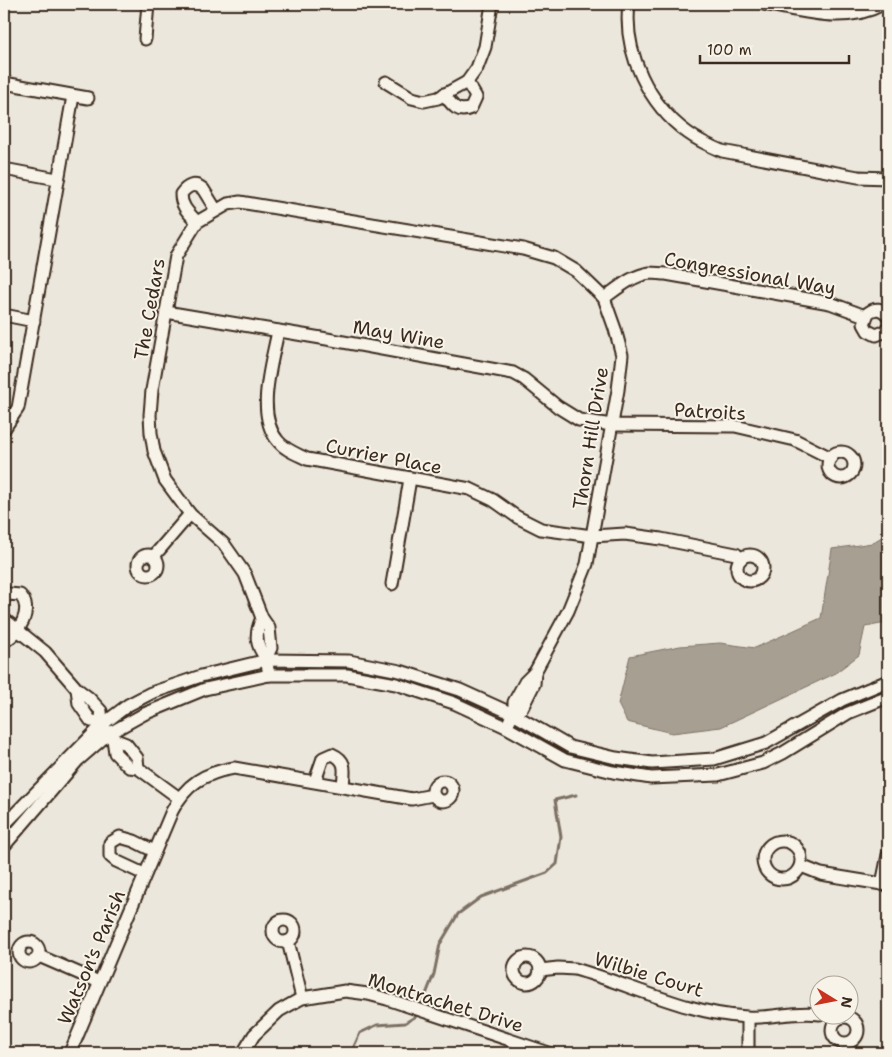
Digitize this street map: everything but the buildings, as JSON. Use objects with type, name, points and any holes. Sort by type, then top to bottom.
[{"type":"street","points":[[145,39],[148,4]]},
{"type":"street","points":[[386,82],[412,98],[424,100],[438,98],[467,82],[478,68],[492,4]]},
{"type":"street","points":[[629,4],[629,29],[634,60],[657,103],[688,133],[705,144],[722,151],[858,177],[888,178]]},
{"type":"street","points":[[764,4],[829,15],[853,15],[884,4]]},
{"type":"street","points":[[444,94],[457,109],[464,111],[471,108],[476,97],[467,82]]},
{"type":"street","points":[[4,83],[88,98]]},
{"type":"street","points":[[4,429],[18,408],[73,96]]},
{"type":"street","points":[[4,169],[57,179]]},
{"type":"street","points":[[197,222],[185,210],[181,201],[181,194],[186,187],[192,185],[204,189],[216,210]]},
{"type":"street","name":"The Cedars","points":[[268,675],[269,628],[262,618],[245,574],[224,544],[190,514],[166,480],[154,451],[150,415],[152,390],[176,256],[197,222],[228,204],[240,202],[523,249]]},
{"type":"street","name":"Thorn Hill Drive","points":[[506,727],[513,713],[522,708],[534,684],[535,672],[568,611],[587,564],[612,425],[622,355],[604,298],[576,271],[554,258],[523,249]]},
{"type":"street","name":"Congressional Way","points":[[604,298],[638,277],[650,273],[666,274],[830,303],[865,316],[871,310],[878,309],[888,316]]},
{"type":"street","name":"May Wine","points":[[166,312],[513,373],[524,379],[558,407],[579,420],[612,425]]},
{"type":"street","points":[[4,316],[34,321]]},
{"type":"street","points":[[865,316],[865,328],[872,334],[881,334],[888,327]]},
{"type":"street","name":"Currier Place","points":[[278,331],[265,404],[268,424],[278,441],[292,452],[307,459],[470,490],[493,500],[517,517],[542,529],[592,536],[625,534],[661,538],[736,554],[741,559]]},
{"type":"street","name":"Patroits","points":[[612,425],[735,426],[794,440],[831,458]]},
{"type":"street","points":[[392,584],[410,480]]},
{"type":"street","points":[[154,556],[190,514]]},
{"type":"street","points":[[4,598],[10,594],[20,595],[24,599],[25,611],[18,628],[8,640],[4,641]]},
{"type":"street","points":[[4,619],[18,628],[45,652],[77,690],[89,698],[101,712],[107,730],[126,744],[137,758],[138,768],[179,798]]},
{"type":"street","points":[[4,846],[128,705],[151,693],[201,676],[267,659],[349,661],[400,671],[460,690],[513,713],[570,747],[616,758],[652,763],[714,759],[766,743],[842,700],[888,681]]},
{"type":"street","points":[[4,825],[107,730],[205,689],[268,675],[347,675],[396,684],[454,703],[506,727],[565,760],[613,772],[651,778],[710,775],[731,772],[763,763],[783,753],[848,713],[888,697]]},
{"type":"street","points":[[315,781],[323,758],[332,754],[339,757],[343,763],[343,786]]},
{"type":"street","name":"Watson's Parish","points":[[70,1053],[144,874],[179,798],[200,779],[216,771],[234,768],[412,799],[433,795]]},
{"type":"street","name":"Watson's Parish","points":[[144,874],[116,861],[110,856],[110,843],[120,837],[134,841],[154,851]]},
{"type":"street","points":[[801,866],[821,874],[885,885],[888,855]]},
{"type":"street","points":[[288,942],[302,998]]},
{"type":"street","points":[[39,956],[99,982]]},
{"type":"street","name":"Wilbie Court","points":[[540,970],[558,968],[575,970],[682,1004],[748,1018],[810,1013]]},
{"type":"street","name":"Montrachet Drive","points":[[242,1053],[254,1035],[279,1011],[302,998],[345,991],[368,994],[549,1053]]},
{"type":"street","points":[[748,1018],[748,1053]]},
{"type":"shaded area","points":[[888,533],[888,624],[865,627],[859,655],[834,674],[721,727],[672,733],[627,722],[618,704],[630,656],[680,646],[720,643],[755,648],[821,618],[832,549],[872,543]]},
{"type":"waterway","points":[[421,1007],[434,974],[440,944],[458,914],[481,897],[547,873],[557,864],[561,837],[555,800],[576,795]]},
{"type":"waterway","points":[[351,1053],[360,1033],[377,1025],[405,1023],[419,1013]]}]
